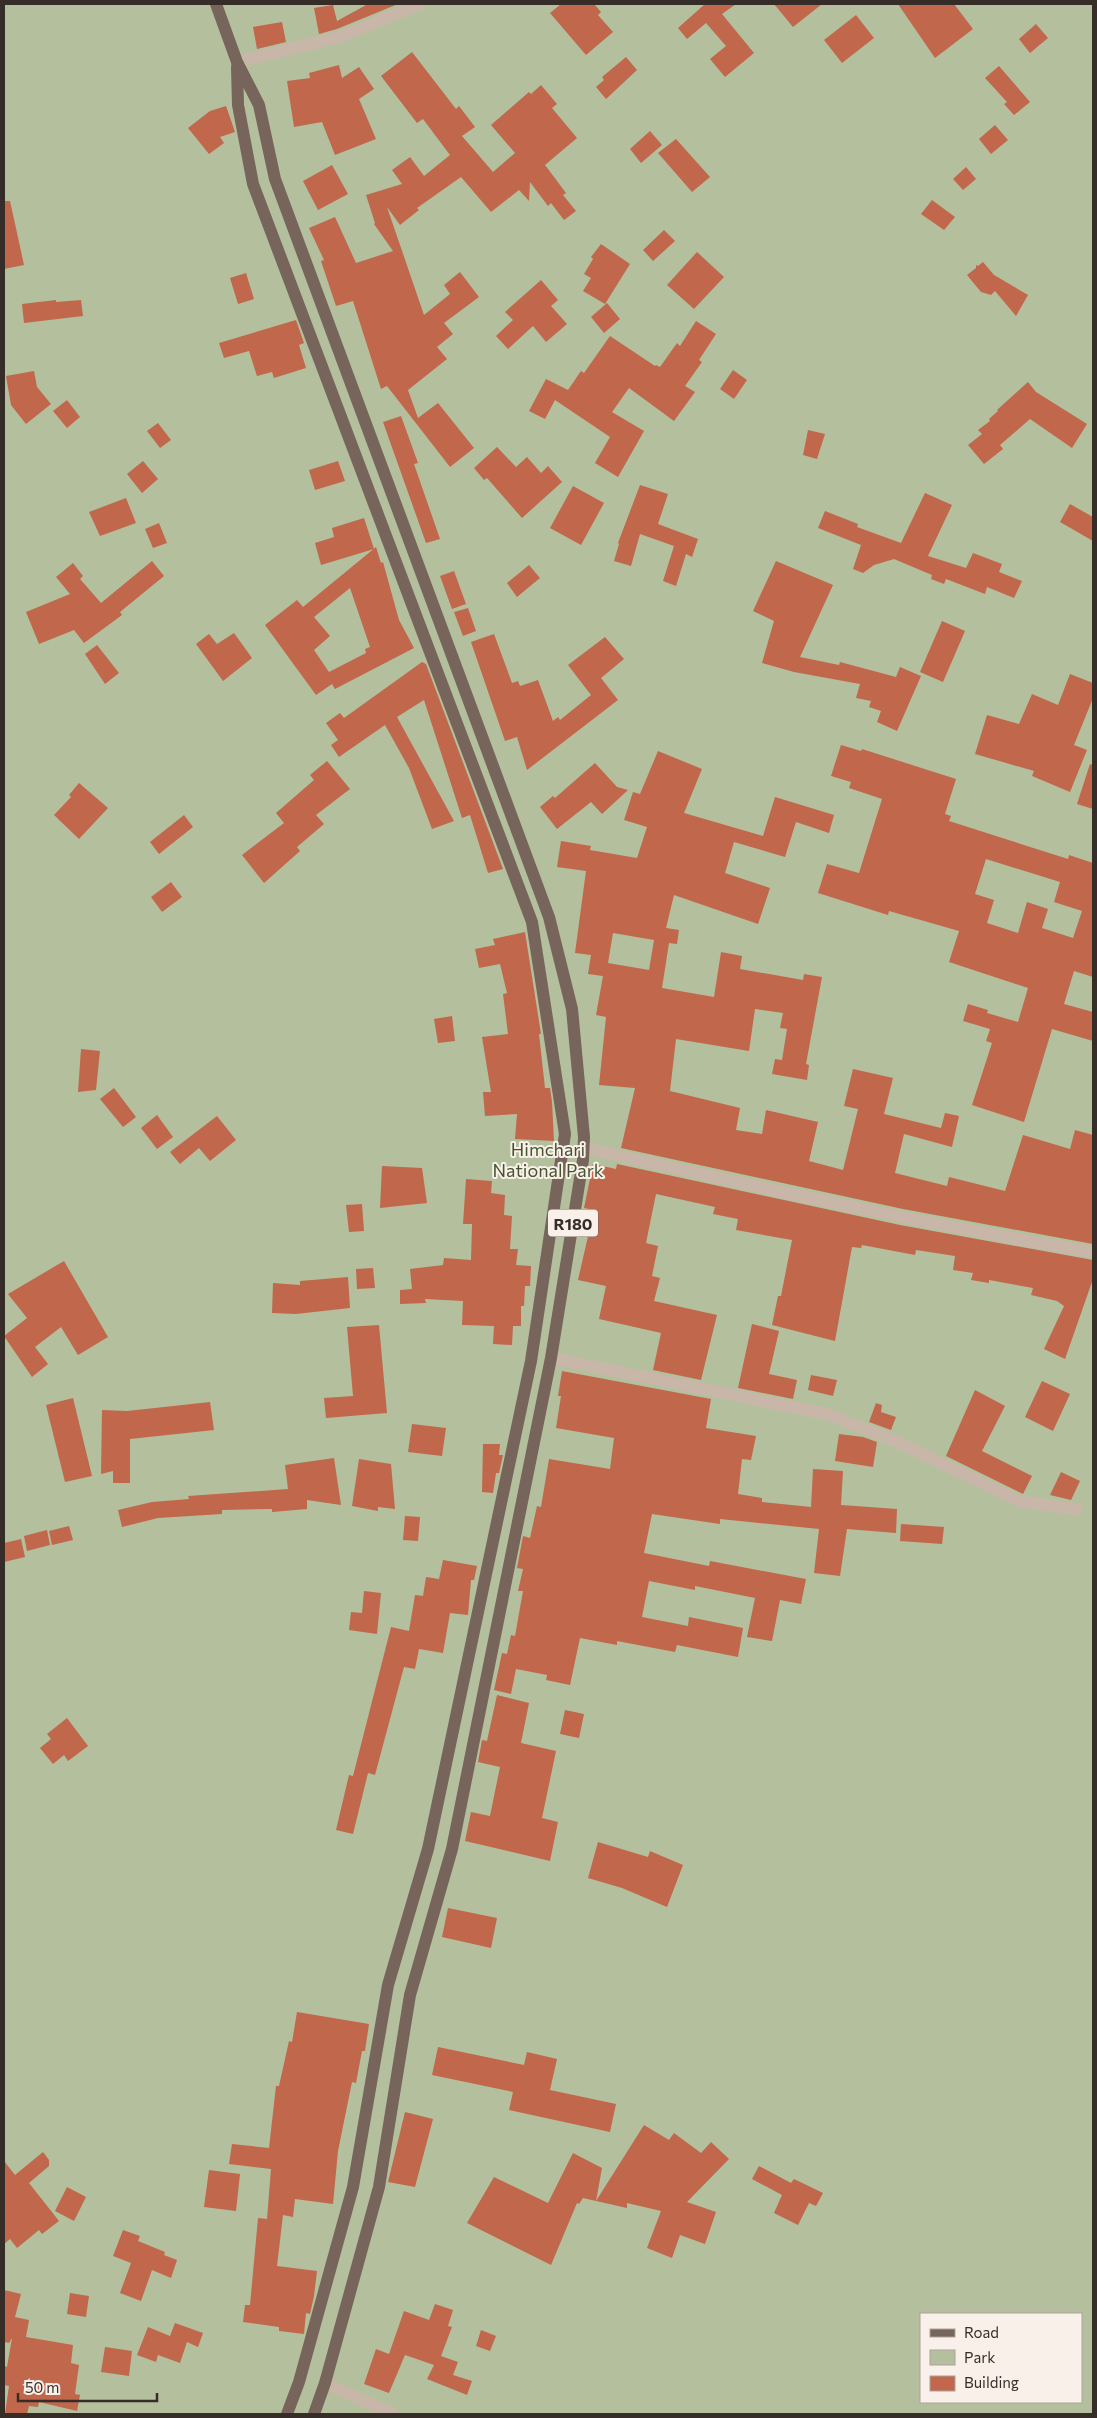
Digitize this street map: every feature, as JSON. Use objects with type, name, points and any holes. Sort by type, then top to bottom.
[{"type":"main road","name":"R180","points":[[216,4],[237,62],[259,105],[275,179],[549,917],[572,1009],[584,1148],[551,1358],[452,1849],[410,1995],[379,2187],[325,2383],[314,2414]]},
{"type":"main road","name":"R180","points":[[237,62],[238,105],[253,184],[532,922],[565,1134],[531,1361],[430,1840],[388,1985],[353,2187],[299,2382],[287,2414]]},
{"type":"street","points":[[237,62],[340,37],[420,4]]},
{"type":"street","points":[[584,1148],[858,1210],[1093,1252]]},
{"type":"street","points":[[551,1358],[827,1414],[898,1442],[1022,1502],[1077,1509]]},
{"type":"street","points":[[325,2383],[393,2414]]},
{"type":"green space","name":"Himchari National Park","points":[[4,4],[1093,4],[1093,2414],[4,2414]]},
{"type":"building","points":[[368,4],[398,4],[337,29],[319,34],[314,8],[333,5],[337,21]]},
{"type":"building","points":[[561,4],[594,4],[601,12],[598,15],[613,32],[586,55],[550,13]]},
{"type":"building","points":[[705,4],[736,4],[722,14],[754,53],[725,77],[710,59],[726,46],[706,23],[687,39],[678,28]]},
{"type":"building","points":[[774,4],[822,4],[793,27]]},
{"type":"building","points":[[898,4],[954,4],[973,29],[935,58]]},
{"type":"building","points":[[856,15],[874,38],[842,63],[824,40]]},
{"type":"building","points":[[282,22],[286,42],[257,49],[253,27]]},
{"type":"building","points":[[1036,24],[1048,38],[1030,53],[1019,39]]},
{"type":"building","points":[[412,52],[456,109],[459,106],[475,127],[462,136],[493,172],[515,153],[491,125],[529,92],[531,94],[541,85],[557,104],[552,108],[577,138],[545,165],[566,193],[563,195],[576,211],[564,220],[551,203],[548,206],[530,182],[529,201],[519,190],[491,212],[461,177],[417,208],[419,210],[400,225],[387,207],[424,315],[450,294],[444,285],[460,272],[479,297],[444,323],[453,334],[437,347],[447,359],[408,390],[418,418],[438,403],[474,448],[450,467],[387,386],[381,389],[353,301],[336,306],[321,261],[324,260],[309,228],[335,217],[356,263],[393,251],[374,224],[366,195],[402,184],[392,170],[410,157],[424,176],[450,155],[423,119],[417,123],[381,76]]},
{"type":"building","points":[[626,57],[637,70],[606,99],[596,87],[604,80],[602,77]]},
{"type":"building","points":[[339,65],[342,78],[359,67],[374,89],[359,99],[376,139],[335,155],[322,122],[294,127],[287,81],[310,78],[309,73]]},
{"type":"building","points":[[999,66],[1030,102],[1014,115],[1004,104],[1007,102],[985,78]]},
{"type":"building","points":[[226,106],[235,132],[220,137],[224,143],[209,154],[188,128],[210,111]]},
{"type":"building","points":[[995,125],[1008,140],[991,154],[979,139]]},
{"type":"building","points":[[650,131],[662,145],[641,163],[630,149]]},
{"type":"building","points":[[676,139],[710,177],[692,192],[658,153]]},
{"type":"building","points":[[332,165],[348,194],[318,210],[303,181]]},
{"type":"building","points":[[966,167],[976,179],[963,190],[953,179]]},
{"type":"building","points":[[932,200],[955,217],[944,230],[921,214]]},
{"type":"building","points":[[4,201],[10,201],[24,265],[4,269]]},
{"type":"building","points":[[664,230],[675,241],[653,261],[643,250]]},
{"type":"building","points":[[601,244],[630,264],[605,304],[583,291],[591,278],[584,274],[593,259],[591,257]]},
{"type":"building","points":[[697,252],[724,277],[694,309],[667,285]]},
{"type":"building","points":[[983,262],[994,275],[1028,295],[1016,316],[995,291],[991,295],[981,292],[967,275],[976,268],[976,265],[978,266]]},
{"type":"building","points":[[246,273],[254,299],[238,304],[230,278]]},
{"type":"building","points":[[541,280],[558,300],[551,306],[567,324],[546,342],[533,326],[508,349],[496,336],[513,320],[505,312]]},
{"type":"building","points":[[56,300],[56,302],[81,300],[83,316],[24,323],[22,304]]},
{"type":"building","points":[[607,303],[620,319],[604,333],[591,317]]},
{"type":"building","points":[[296,320],[304,343],[299,345],[306,368],[274,378],[272,372],[257,376],[249,351],[224,358],[219,343]]},
{"type":"building","points":[[696,321],[716,334],[699,360],[702,362],[685,386],[695,392],[674,421],[629,388],[612,412],[644,431],[618,477],[595,463],[610,437],[555,400],[545,419],[529,411],[546,379],[568,390],[581,371],[584,373],[610,336],[655,366],[660,367],[677,343],[680,346]]},
{"type":"building","points":[[733,370],[747,380],[734,399],[720,389]]},
{"type":"building","points":[[34,371],[37,387],[51,404],[26,424],[11,405],[6,376]]},
{"type":"building","points":[[1028,382],[1036,392],[1087,424],[1072,448],[1030,419],[1000,445],[1003,449],[984,464],[968,445],[982,434],[978,430],[990,421],[989,419],[997,410]]},
{"type":"building","points":[[67,400],[80,417],[67,428],[53,411]]},
{"type":"building","points":[[401,416],[418,463],[414,464],[440,539],[426,543],[383,422]]},
{"type":"building","points":[[158,423],[171,440],[160,448],[147,431]]},
{"type":"building","points":[[808,430],[825,434],[817,459],[803,455]]},
{"type":"building","points":[[497,447],[516,467],[527,457],[541,473],[548,466],[562,482],[522,518],[487,478],[484,480],[474,468]]},
{"type":"building","points":[[143,461],[158,479],[142,493],[127,474]]},
{"type":"building","points":[[338,461],[345,481],[315,490],[309,470]]},
{"type":"building","points":[[640,485],[668,494],[658,524],[698,539],[692,557],[686,554],[676,586],[663,581],[674,546],[640,534],[631,566],[614,561],[618,543]]},
{"type":"building","points":[[573,486],[604,503],[581,545],[550,528]]},
{"type":"building","points":[[925,493],[952,505],[928,556],[966,568],[973,553],[1002,564],[999,572],[1022,581],[1014,598],[987,587],[985,594],[946,579],[944,584],[931,579],[932,575],[894,559],[874,565],[863,573],[853,569],[861,545],[818,528],[825,511],[858,524],[857,527],[901,543]]},
{"type":"building","points":[[126,498],[136,523],[100,536],[89,512]]},
{"type":"building","points":[[1070,504],[1093,517],[1093,541],[1060,522]]},
{"type":"building","points":[[364,518],[374,549],[321,565],[315,543],[334,537],[332,528]]},
{"type":"building","points":[[159,523],[167,543],[153,548],[145,529]]},
{"type":"building","points":[[376,547],[381,563],[383,562],[399,620],[414,648],[335,689],[332,684],[316,695],[265,625],[297,600],[303,607]],"holes":[[[350,588],[370,647],[365,649],[366,653],[329,672],[314,650],[330,636],[314,617]]]},
{"type":"building","points":[[152,561],[164,576],[120,612],[122,615],[84,643],[74,630],[39,644],[26,612],[70,594],[56,577],[73,563],[83,576],[80,579],[101,603]]},
{"type":"building","points":[[776,561],[833,585],[800,657],[839,665],[840,662],[896,677],[900,667],[921,676],[897,731],[877,722],[881,711],[869,707],[871,701],[856,698],[860,684],[794,672],[762,663],[774,621],[753,611]]},
{"type":"building","points":[[529,565],[540,578],[517,597],[507,583]]},
{"type":"building","points":[[454,571],[466,604],[452,609],[440,576]]},
{"type":"building","points":[[468,608],[476,631],[463,636],[454,612]]},
{"type":"building","points":[[942,621],[965,631],[943,682],[920,672]]},
{"type":"building","points":[[234,633],[252,658],[223,681],[196,644],[209,634],[217,644]]},
{"type":"building","points":[[494,634],[512,683],[518,681],[520,686],[538,680],[553,721],[558,717],[560,720],[591,695],[568,665],[605,637],[624,659],[601,678],[618,700],[527,770],[517,737],[505,741],[471,642]]},
{"type":"building","points":[[97,645],[119,673],[105,684],[85,654]]},
{"type":"building","points":[[422,662],[426,664],[503,869],[488,873],[470,815],[462,818],[424,700],[397,717],[454,821],[432,829],[409,768],[385,725],[339,757],[331,745],[338,740],[326,723],[340,713],[344,718]]},
{"type":"building","points":[[1070,674],[1093,683],[1093,698],[1074,745],[1087,750],[1070,792],[1032,776],[1034,771],[975,754],[987,715],[1019,724],[1032,694],[1058,705]]},
{"type":"building","points":[[841,745],[861,751],[862,749],[956,779],[945,814],[951,816],[949,821],[1068,859],[1069,855],[1093,863],[1093,977],[1074,971],[1064,1004],[1093,1012],[1093,1041],[1052,1029],[1024,1122],[972,1105],[992,1043],[986,1041],[990,1029],[963,1021],[968,1004],[988,1010],[987,1013],[1018,1022],[1028,988],[949,962],[959,931],[889,911],[888,915],[818,893],[827,864],[859,873],[882,799],[849,788],[851,782],[831,776]],"holes":[[[986,859],[1060,882],[1054,902],[1082,911],[1073,938],[1042,928],[1048,909],[1027,902],[1018,933],[987,923],[994,900],[975,894]]]},
{"type":"building","points":[[658,751],[702,769],[684,813],[763,836],[775,797],[834,815],[829,833],[796,822],[785,857],[734,842],[725,873],[770,888],[758,924],[674,895],[666,928],[679,930],[677,944],[669,943],[662,988],[714,997],[721,952],[742,956],[740,969],[803,980],[804,974],[822,977],[806,1064],[809,1065],[807,1080],[772,1074],[775,1059],[782,1060],[787,1029],[780,1028],[783,1013],[755,1009],[749,1051],[676,1039],[670,1091],[740,1108],[736,1130],[762,1134],[766,1110],[818,1122],[809,1161],[843,1170],[858,1109],[844,1106],[853,1069],[893,1078],[884,1114],[941,1128],[945,1113],[959,1116],[952,1147],[904,1134],[895,1173],[947,1186],[949,1177],[1005,1191],[1023,1135],[1070,1149],[1075,1130],[1093,1135],[1093,1244],[903,1209],[621,1148],[635,1088],[599,1085],[606,1017],[596,1015],[603,976],[588,974],[591,955],[575,953],[586,871],[557,867],[561,841],[591,846],[590,850],[637,858],[647,827],[624,820],[633,792],[640,794]],"holes":[[[613,933],[654,940],[649,970],[608,963]]]},
{"type":"building","points":[[327,761],[350,789],[316,815],[324,824],[297,847],[300,851],[264,883],[242,855],[284,823],[276,813],[314,780],[310,775]]},
{"type":"building","points":[[595,763],[617,787],[628,790],[602,814],[591,802],[557,829],[540,807],[553,796],[555,798]]},
{"type":"building","points":[[1090,764],[1093,765],[1093,809],[1077,804]]},
{"type":"building","points":[[79,783],[108,808],[79,839],[54,815],[71,797],[69,795]]},
{"type":"building","points":[[184,815],[193,827],[159,854],[150,842]]},
{"type":"building","points":[[171,882],[182,897],[162,912],[151,897]]},
{"type":"building","points":[[525,932],[541,1034],[539,1034],[545,1088],[550,1088],[552,1102],[554,1141],[515,1139],[517,1114],[485,1116],[483,1092],[491,1092],[482,1037],[508,1034],[503,994],[507,993],[500,964],[479,968],[475,949],[495,945],[493,939]]},
{"type":"building","points":[[452,1016],[455,1041],[438,1043],[434,1019]]},
{"type":"building","points":[[81,1049],[100,1051],[96,1090],[78,1092]]},
{"type":"building","points":[[114,1088],[136,1117],[123,1127],[100,1099]]},
{"type":"building","points":[[157,1115],[173,1137],[157,1149],[141,1128]]},
{"type":"building","points":[[217,1116],[236,1140],[210,1161],[199,1148],[180,1164],[170,1152]]},
{"type":"building","points":[[593,1164],[616,1169],[617,1164],[900,1225],[1093,1260],[1093,1279],[1065,1359],[1044,1349],[1064,1306],[1057,1301],[1031,1295],[1033,1288],[989,1280],[989,1283],[971,1280],[973,1273],[953,1270],[955,1256],[916,1250],[915,1255],[862,1245],[861,1248],[852,1247],[835,1341],[772,1325],[778,1296],[781,1296],[792,1240],[736,1230],[738,1219],[713,1214],[715,1207],[656,1194],[646,1243],[658,1246],[652,1276],[660,1278],[654,1301],[717,1315],[701,1380],[653,1370],[661,1333],[599,1319],[606,1286],[578,1280],[594,1210],[584,1208]]},
{"type":"building","points":[[382,1166],[422,1168],[427,1203],[380,1208]]},
{"type":"building","points":[[466,1179],[492,1181],[491,1193],[505,1195],[504,1215],[512,1216],[510,1249],[518,1249],[516,1265],[531,1266],[530,1286],[525,1286],[524,1306],[521,1306],[521,1326],[513,1326],[512,1345],[493,1344],[494,1326],[462,1325],[463,1301],[425,1299],[426,1303],[400,1304],[400,1290],[412,1289],[410,1269],[443,1265],[444,1258],[471,1260],[472,1224],[463,1224]]},
{"type":"building","points":[[362,1204],[364,1231],[349,1232],[346,1205]]},
{"type":"building","points":[[64,1261],[108,1337],[78,1355],[61,1327],[35,1347],[48,1364],[32,1377],[4,1336],[27,1318],[8,1294]]},
{"type":"building","points":[[373,1268],[375,1288],[357,1289],[356,1269]]},
{"type":"building","points":[[348,1277],[350,1308],[296,1314],[272,1313],[273,1283],[300,1285],[300,1281]]},
{"type":"building","points":[[752,1324],[779,1331],[769,1374],[797,1380],[793,1399],[738,1388]]},
{"type":"building","points":[[379,1325],[387,1413],[326,1418],[324,1398],[353,1396],[347,1327]]},
{"type":"building","points":[[562,1371],[711,1399],[706,1428],[756,1436],[751,1460],[742,1459],[738,1494],[762,1498],[762,1502],[811,1507],[813,1469],[843,1471],[841,1505],[897,1509],[896,1533],[847,1529],[840,1576],[814,1573],[819,1529],[720,1519],[720,1524],[652,1514],[644,1553],[709,1566],[710,1561],[806,1579],[801,1604],[780,1600],[772,1641],[747,1637],[755,1598],[695,1586],[695,1590],[649,1581],[642,1617],[688,1626],[689,1617],[743,1628],[738,1657],[677,1645],[675,1652],[617,1641],[617,1645],[580,1638],[570,1685],[546,1680],[547,1675],[516,1669],[511,1694],[494,1690],[502,1653],[507,1654],[511,1635],[515,1636],[523,1591],[518,1591],[523,1569],[517,1568],[523,1536],[530,1538],[537,1506],[541,1507],[549,1459],[610,1469],[614,1438],[556,1428],[561,1396],[558,1396]]},
{"type":"building","points":[[811,1375],[837,1380],[833,1396],[808,1390]]},
{"type":"building","points":[[1042,1381],[1070,1394],[1053,1431],[1025,1417]]},
{"type":"building","points":[[975,1390],[1005,1406],[982,1451],[1032,1476],[1023,1494],[946,1456]]},
{"type":"building","points":[[73,1398],[92,1476],[65,1482],[46,1405]]},
{"type":"building","points":[[210,1402],[214,1430],[130,1439],[130,1483],[113,1483],[113,1471],[101,1474],[102,1410],[127,1411]]},
{"type":"building","points":[[876,1403],[882,1405],[881,1412],[896,1417],[891,1430],[869,1422]]},
{"type":"building","points":[[412,1424],[446,1428],[442,1456],[408,1452]]},
{"type":"building","points":[[839,1434],[863,1437],[877,1442],[873,1467],[835,1461]]},
{"type":"building","points":[[483,1444],[500,1444],[499,1455],[503,1455],[499,1473],[496,1473],[493,1493],[482,1492]]},
{"type":"building","points":[[334,1458],[341,1505],[307,1500],[307,1509],[272,1512],[272,1509],[222,1510],[222,1514],[158,1518],[122,1527],[118,1510],[152,1502],[189,1499],[188,1496],[288,1489],[285,1465]]},
{"type":"building","points":[[359,1459],[391,1464],[395,1509],[378,1507],[378,1511],[352,1506]]},
{"type":"building","points":[[1061,1472],[1080,1481],[1071,1500],[1050,1495]]},
{"type":"building","points":[[405,1516],[420,1517],[418,1541],[403,1540]]},
{"type":"building","points":[[901,1524],[944,1527],[942,1544],[900,1541]]},
{"type":"building","points":[[69,1526],[73,1540],[52,1545],[49,1531]]},
{"type":"building","points":[[47,1530],[50,1545],[27,1551],[24,1536]]},
{"type":"building","points":[[21,1539],[25,1557],[4,1562],[4,1543]]},
{"type":"building","points":[[443,1560],[477,1566],[474,1580],[471,1580],[468,1615],[450,1613],[443,1653],[419,1649],[415,1669],[404,1667],[375,1775],[368,1773],[353,1834],[336,1830],[349,1775],[353,1776],[391,1627],[409,1631],[415,1595],[423,1596],[426,1577],[439,1579]]},
{"type":"building","points":[[364,1591],[381,1593],[377,1634],[349,1630],[351,1612],[362,1613]]},
{"type":"building","points":[[497,1695],[529,1703],[521,1743],[556,1751],[542,1818],[558,1822],[550,1861],[465,1841],[471,1812],[490,1816],[500,1767],[478,1762],[482,1740],[487,1741]]},
{"type":"building","points":[[565,1710],[584,1714],[579,1738],[560,1734]]},
{"type":"building","points":[[67,1718],[88,1746],[68,1761],[64,1755],[53,1764],[40,1748],[51,1739],[47,1734]]},
{"type":"building","points":[[598,1842],[648,1857],[650,1851],[683,1865],[667,1907],[622,1888],[588,1878]]},
{"type":"building","points":[[448,1908],[497,1918],[491,1948],[442,1937]]},
{"type":"building","points":[[297,2012],[369,2024],[365,2051],[362,2051],[356,2083],[352,2082],[338,2151],[333,2204],[295,2199],[293,2217],[283,2215],[277,2266],[317,2271],[310,2314],[306,2313],[304,2334],[279,2331],[279,2327],[243,2322],[245,2305],[250,2305],[258,2218],[267,2219],[271,2169],[229,2164],[232,2144],[269,2148],[276,2086],[279,2086],[289,2041],[292,2042]]},
{"type":"building","points":[[438,2047],[524,2065],[527,2052],[557,2059],[550,2090],[616,2104],[610,2132],[509,2110],[513,2092],[432,2075]]},
{"type":"building","points":[[405,2112],[433,2119],[415,2187],[388,2182]]},
{"type":"building","points":[[644,2125],[669,2140],[674,2133],[701,2153],[711,2142],[729,2159],[687,2202],[716,2212],[705,2244],[680,2235],[672,2258],[647,2248],[661,2211],[627,2203],[627,2208],[596,2201]]},
{"type":"building","points":[[43,2152],[49,2160],[49,2166],[29,2183],[59,2221],[42,2234],[39,2230],[17,2248],[10,2239],[4,2244],[4,2161],[15,2175]]},
{"type":"building","points":[[573,2153],[602,2168],[596,2201],[583,2198],[579,2204],[577,2203],[551,2265],[467,2223],[494,2177],[548,2203]]},
{"type":"building","points":[[759,2166],[791,2183],[794,2179],[823,2193],[816,2206],[809,2203],[798,2225],[774,2213],[782,2195],[752,2179]]},
{"type":"building","points":[[209,2170],[240,2174],[236,2211],[204,2207]]},
{"type":"building","points":[[67,2187],[86,2197],[74,2221],[55,2211]]},
{"type":"building","points":[[123,2230],[140,2236],[138,2241],[165,2252],[164,2255],[177,2260],[171,2278],[152,2270],[141,2301],[120,2293],[131,2263],[113,2256]]},
{"type":"building","points":[[4,2290],[21,2294],[15,2317],[29,2320],[26,2337],[73,2345],[71,2363],[79,2365],[75,2394],[80,2395],[77,2411],[39,2402],[38,2407],[29,2406],[27,2414],[5,2414],[9,2386],[4,2385],[4,2366],[7,2367],[12,2338],[9,2343],[4,2342]]},
{"type":"building","points":[[70,2293],[89,2296],[86,2317],[67,2314]]},
{"type":"building","points":[[435,2304],[453,2310],[448,2326],[452,2327],[441,2356],[458,2362],[453,2375],[472,2381],[467,2395],[427,2379],[434,2365],[405,2355],[389,2393],[364,2384],[376,2349],[389,2354],[404,2311],[429,2320]]},
{"type":"building","points":[[175,2323],[203,2333],[198,2347],[187,2342],[180,2363],[158,2355],[156,2362],[137,2355],[148,2327],[170,2336]]},
{"type":"building","points":[[481,2330],[496,2336],[490,2351],[476,2346]]},
{"type":"building","points":[[105,2347],[132,2351],[129,2376],[101,2372]]}]
